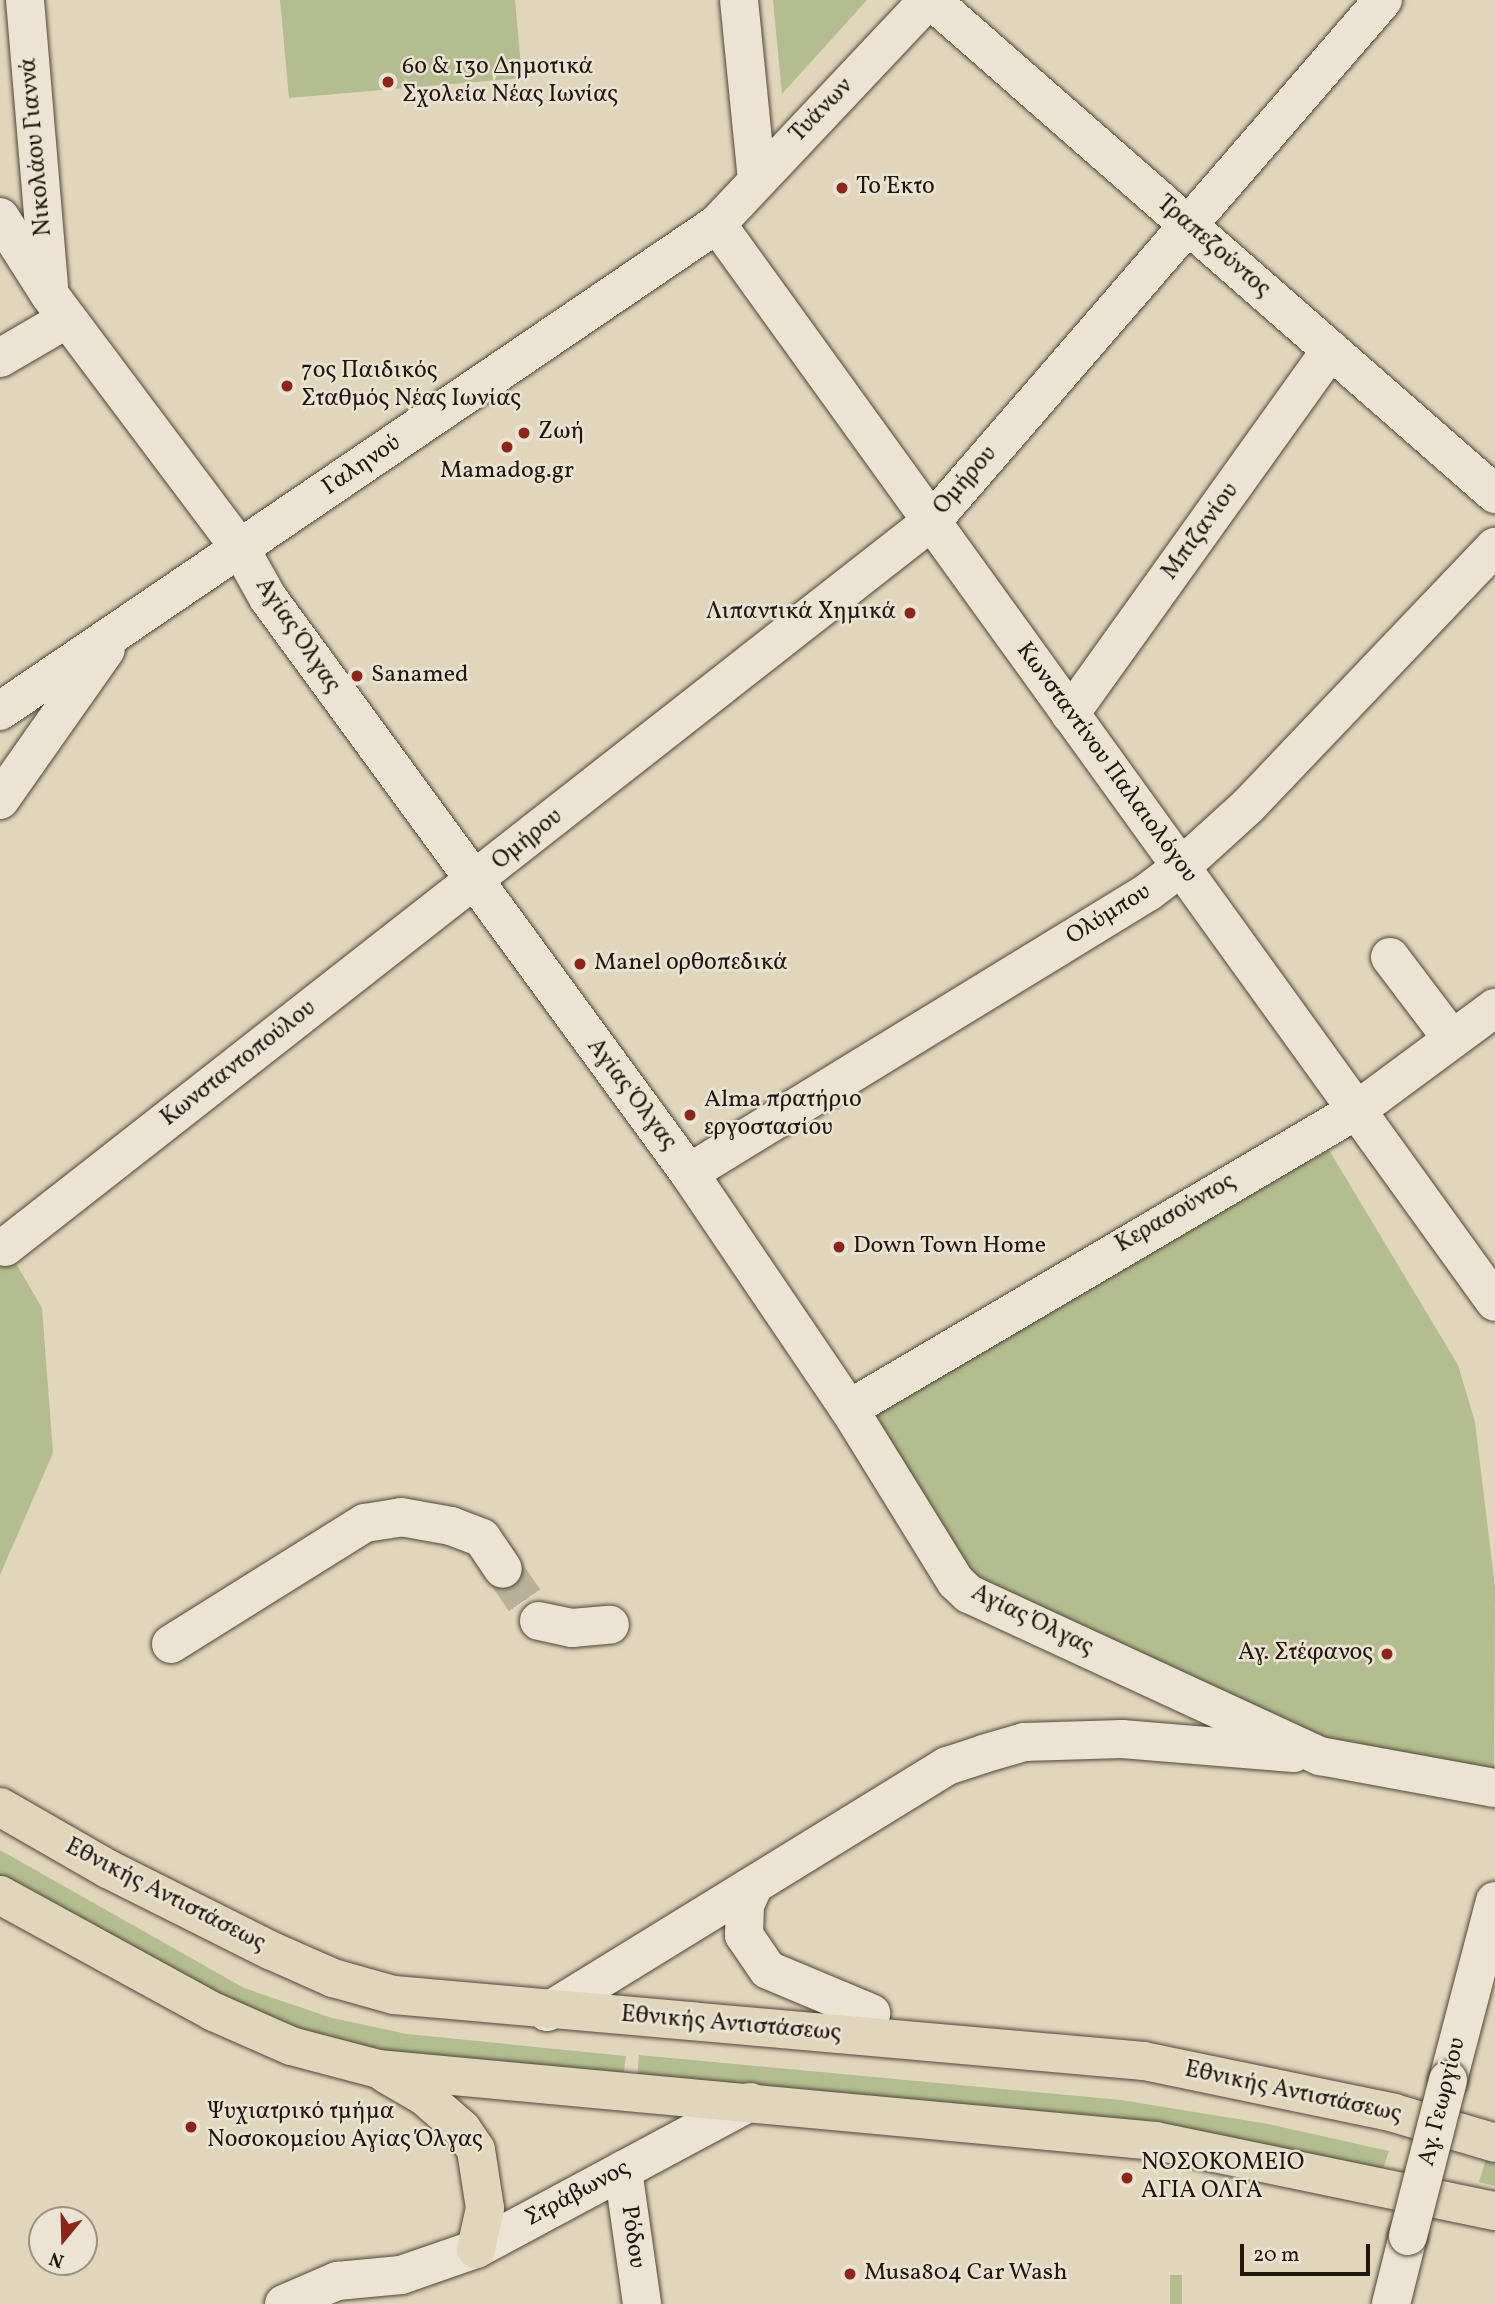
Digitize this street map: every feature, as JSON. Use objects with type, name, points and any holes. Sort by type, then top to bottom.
[{"type":"main road","name":"Εθνικής Αντιστάσεως","points":[[0,1807],[108,1869],[333,1978],[394,1995],[547,2012],[641,2016],[1144,2061],[1394,2113],[1495,2143]]},
{"type":"main road","points":[[0,1895],[214,2012],[291,2046],[378,2069],[1156,2141],[1495,2211]]},
{"type":"main road","points":[[378,2069],[424,2096],[462,2129],[475,2150],[485,2208],[476,2249]]},
{"type":"street","name":"Νικολάου Γιαννά","points":[[25,0],[58,306]]},
{"type":"street","points":[[739,0],[757,179]]},
{"type":"street","name":"Τυάνων","points":[[717,224],[930,0]]},
{"type":"street","name":"Τραπεζούντος","points":[[930,0],[1495,494]]},
{"type":"street","name":"Ομήρου","points":[[473,883],[932,521],[1186,223],[1383,0]]},
{"type":"street","name":"Αγίας Όλγας","points":[[0,216],[58,306],[240,548],[268,598],[473,883],[689,1173],[849,1409],[956,1581],[969,1594],[1320,1756]]},
{"type":"street","name":"Κωνσταντίνου Παλαιολόγου","points":[[717,224],[1495,1302]]},
{"type":"street","name":"Γαληνού","points":[[2,708],[717,224]]},
{"type":"street","points":[[0,358],[58,306]]},
{"type":"street","name":"Μπιζανίου","points":[[1070,714],[1331,350]]},
{"type":"street","name":"Ολύμπου","points":[[689,1173],[1148,892],[1181,867],[1248,806],[1495,547]]},
{"type":"street","points":[[0,800],[119,630]]},
{"type":"street","name":"Κωνσταντοπούλου","points":[[5,1247],[473,883]]},
{"type":"street","points":[[1390,957],[1452,1039]]},
{"type":"street","name":"Κερασούντος","points":[[849,1409],[1356,1110],[1495,1008]]},
{"type":"street","points":[[171,1644],[365,1523],[401,1517],[452,1526],[482,1538],[503,1569]]},
{"type":"street","points":[[539,1621],[572,1628],[610,1625]]},
{"type":"street","name":"Αγίας Όλγας","points":[[547,2012],[947,1766],[1024,1742],[1122,1739],[1320,1756],[1495,1788]]},
{"type":"street","points":[[754,1885],[743,1921],[744,1935],[758,1959],[782,1978],[871,2013]]},
{"type":"street","name":"Αγ. Γεωργίου","points":[[1391,2304],[1495,1901]]},
{"type":"street","name":"Στράβωνος","points":[[284,2304],[337,2281],[401,2275],[476,2249],[750,2102]]},
{"type":"street","name":"Ρόδου","points":[[623,2170],[642,2304]]},
{"type":"street","name":"Στράβωνος","points":[[366,2304],[401,2275]]},
{"type":"green space","points":[[280,0],[515,0],[522,78],[289,98]]},
{"type":"green space","points":[[773,0],[867,0],[782,94]]},
{"type":"green space","points":[[1329,1150],[1458,1365],[1475,1422],[1495,1587],[1494,1770],[1349,1749],[984,1592],[861,1414]]},
{"type":"green space","points":[[0,1236],[42,1308],[53,1453],[0,1575]]},
{"type":"green space","points":[[0,1850],[244,1988],[332,2018],[407,2034],[626,2056],[623,2079],[407,2057],[263,2022],[0,1879]]},
{"type":"green space","points":[[639,2055],[1121,2100],[1268,2124],[1389,2151],[1382,2172],[637,2079]]},
{"type":"green space","points":[[1486,2159],[1495,2162],[1495,2186],[1479,2182]]},
{"type":"green space","points":[[1170,2275],[1182,2275],[1182,2304],[1170,2304]]},
{"type":"tunnel","points":[[503,1569],[539,1621]]},
{"type":"place","name":"6ο & 13ο Δημοτικά Σχολεία Νέας Ιωνίας","points":[[388,82]]},
{"type":"place","name":"Το Έκτο","points":[[842,188]]},
{"type":"place","name":"7ος Παιδικός Σταθμός Νέας Ιωνίας","points":[[287,386]]},
{"type":"place","name":"Ζωή","points":[[524,433]]},
{"type":"place","name":"Mamadog.gr","points":[[507,447]]},
{"type":"place","name":"Λιπαντικά Χημικά","points":[[910,613]]},
{"type":"place","name":"Sanamed","points":[[357,676]]},
{"type":"place","name":"Manel ορθοπεδικά","points":[[580,964]]},
{"type":"place","name":"Alma πρατήριο εργοστασίου","points":[[690,1115]]},
{"type":"place","name":"Down Town Home","points":[[839,1247]]},
{"type":"place","name":"Αγ. Στέφανος","points":[[1387,1654]]},
{"type":"place","name":"Ψυχιατρικό τμήμα Νοσοκομείου Αγίας Όλγας","points":[[191,2127]]},
{"type":"place","name":"ΝΟΣΟΚΟΜΕΙΟ ΑΓΙΑ ΟΛΓΑ","points":[[1127,2178]]},
{"type":"place","name":"Musa804 Car Wash","points":[[850,2274]]}]
